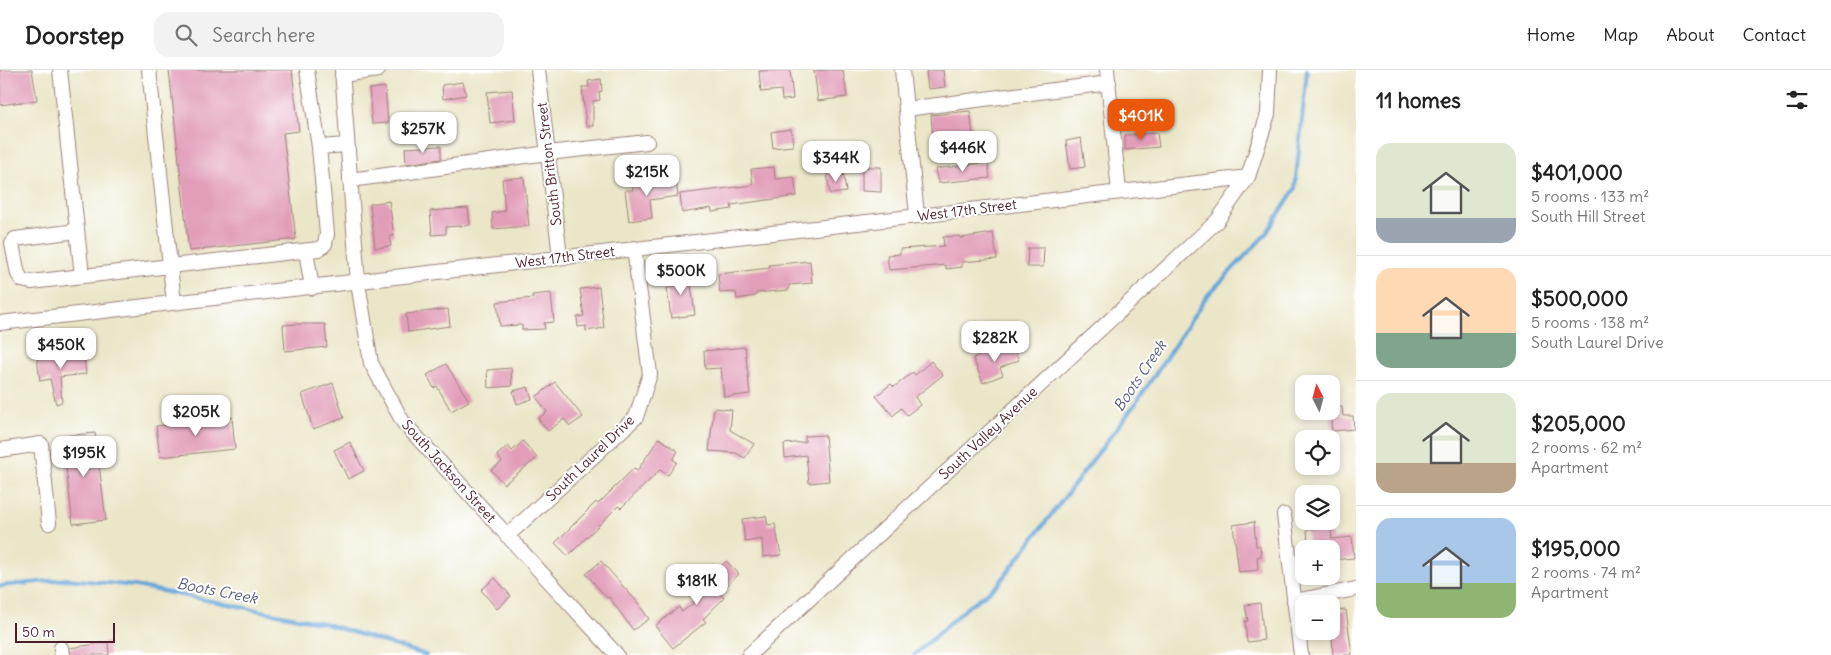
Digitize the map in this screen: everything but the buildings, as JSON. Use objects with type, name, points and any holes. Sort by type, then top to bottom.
[{"type":"street","points":[[60,70],[82,276]]},
{"type":"street","points":[[149,70],[174,304]]},
{"type":"street","points":[[77,231],[14,240],[12,244],[18,274],[22,280],[31,282],[319,249],[325,244],[327,234],[319,147],[307,70]]},
{"type":"street","points":[[342,72],[378,70]]},
{"type":"street","name":"South Britton Street","points":[[538,70],[560,257]]},
{"type":"street","points":[[902,70],[917,215]]},
{"type":"street","name":"South Valley Avenue","points":[[749,655],[1217,221],[1248,177],[1268,114],[1270,70]]},
{"type":"street","name":"South Jackson Street","points":[[342,72],[358,283],[371,363],[402,422],[617,655]]},
{"type":"street","points":[[906,109],[1108,76],[1120,192]]},
{"type":"street","points":[[350,180],[548,153],[647,142]]},
{"type":"street","points":[[319,147],[348,145]]},
{"type":"street","name":"West 17th Street","points":[[0,323],[358,283],[634,248],[1248,177]]},
{"type":"street","name":"South Laurel Drive","points":[[507,536],[636,417],[650,374],[634,248]]},
{"type":"street","points":[[306,251],[312,288]]},
{"type":"street","points":[[0,450],[41,444],[49,523]]},
{"type":"street","points":[[1284,515],[1301,655]]},
{"type":"street","points":[[1294,601],[1356,589]]},
{"type":"waterway","name":"Boots Creek","points":[[914,655],[969,606],[997,586],[1136,403],[1207,296],[1266,234],[1295,189],[1307,70]]},
{"type":"waterway","name":"Boots Creek","points":[[0,586],[68,579],[135,586],[323,623],[426,655]]}]
